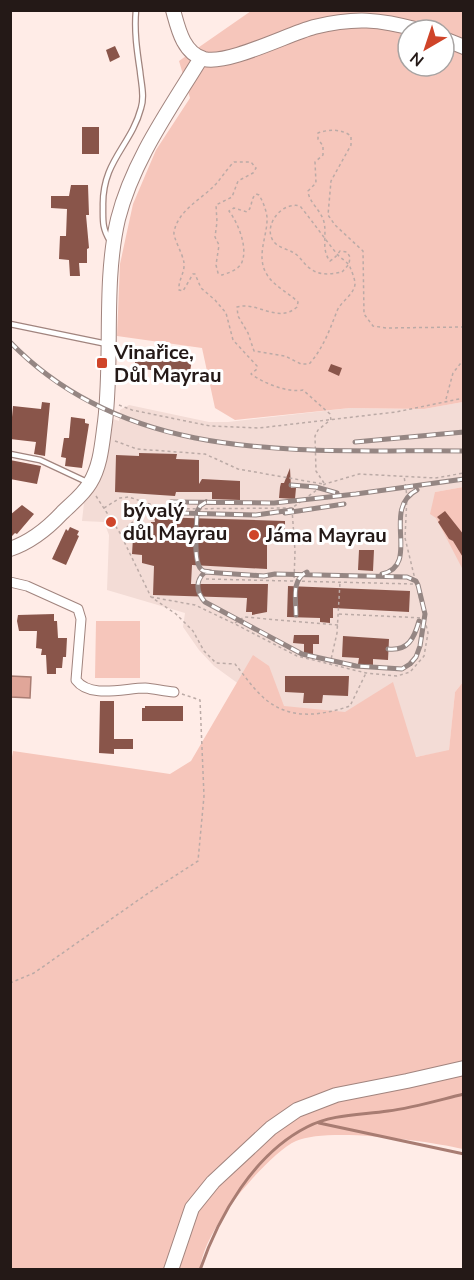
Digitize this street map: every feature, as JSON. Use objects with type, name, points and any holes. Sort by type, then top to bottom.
[{"type":"street","points":[[173,10],[183,40],[189,49],[201,58],[212,59],[224,58],[314,27],[355,19],[396,23]]},
{"type":"street","points":[[10,549],[45,530],[89,484],[96,471],[107,401],[113,246],[119,216],[130,181],[201,58]]},
{"type":"street","points":[[10,582],[27,586],[78,609],[81,619],[76,680],[80,685],[94,690],[145,688],[174,692]]},
{"type":"street","points":[[171,1269],[192,1208],[213,1182],[263,1136],[297,1110],[336,1095],[407,1082],[464,1068]]},
{"type":"lane","points":[[113,246],[103,229],[105,178],[135,123],[143,97],[135,36],[135,10]]},
{"type":"lane","points":[[10,324],[110,345]]},
{"type":"lane","points":[[10,454],[40,460],[89,484]]},
{"type":"path","points":[[331,420],[330,414],[303,390],[296,391],[264,383],[251,374],[257,366],[233,340],[226,313],[201,288],[195,274],[183,291],[179,290],[184,266],[182,253],[173,236],[179,221],[188,208],[216,184],[234,162],[251,162],[256,168],[253,173],[238,181],[232,197],[216,205],[215,237],[219,245],[216,265],[218,273],[222,275],[234,270],[243,262],[243,240],[229,211],[234,207],[247,212],[250,210],[253,196],[259,195],[266,209],[267,220],[262,256],[266,273],[280,289],[290,294],[298,302],[297,307],[287,314],[272,313],[243,305],[237,307],[236,311],[248,333],[254,351],[285,356],[301,364],[309,364],[333,325],[338,308],[352,292],[355,284],[349,264],[337,254],[324,237],[300,206],[294,204],[281,208],[272,226],[271,235],[274,242],[300,257],[311,270],[327,274],[342,272],[349,264],[350,257],[347,252],[340,251],[337,254],[330,261],[326,256],[324,237],[324,221],[309,197],[308,190],[316,183],[315,162],[323,155],[324,146],[318,139],[318,134],[324,131],[344,130],[351,136],[351,145],[331,181],[328,215],[335,225],[363,251],[364,314],[373,326],[386,328],[464,327]]},
{"type":"path","points":[[446,400],[453,373],[464,359]]},
{"type":"path","points":[[107,401],[132,410],[210,426],[259,428],[396,412],[464,398]]},
{"type":"path","points":[[325,484],[316,471],[315,436],[318,430],[331,420]]},
{"type":"path","points":[[103,438],[137,449],[205,454],[238,469],[325,484]]},
{"type":"path","points":[[120,533],[139,516],[165,509],[292,508],[325,484],[359,474],[435,478],[464,473]]},
{"type":"path","points":[[151,597],[195,605],[297,656],[366,673],[397,675],[410,672],[423,656],[428,633],[405,538],[407,496],[404,476]]},
{"type":"path","points":[[89,484],[120,533],[151,597],[176,614],[216,663],[235,664],[269,702],[297,714],[315,715],[350,706],[366,673]]},
{"type":"path","points":[[104,508],[120,498],[129,497],[165,509]]},
{"type":"path","points":[[292,508],[295,551],[294,581]]},
{"type":"path","points":[[206,579],[416,584]]},
{"type":"path","points":[[330,664],[338,625],[340,582]]},
{"type":"path","points":[[339,614],[424,618]]},
{"type":"path","points":[[235,624],[244,618],[338,625]]},
{"type":"path","points":[[10,983],[34,973],[198,861],[204,796],[200,700],[174,692]]},
{"type":"shaded area","points":[[251,11],[463,11],[463,402],[424,409],[350,408],[235,420],[215,408],[202,348],[117,336],[120,264],[133,204],[156,150],[190,98],[179,61]]},
{"type":"shaded area","points":[[463,402],[463,487],[435,492],[463,528],[463,682],[455,692],[449,751],[415,757],[345,718],[272,708],[214,666],[199,650],[183,627],[185,613],[107,590],[109,535],[104,522],[82,521],[84,503],[102,476],[113,419],[119,421],[120,410],[129,405],[209,422],[228,422],[350,408],[424,409]]},
{"type":"shaded area","points":[[463,487],[463,570],[436,518],[430,514],[435,492]]},
{"type":"shaded area","points":[[96,621],[140,621],[140,678],[95,678]]},
{"type":"shaded area","points":[[253,655],[269,666],[284,706],[345,712],[393,682],[416,757],[449,750],[455,692],[463,682],[463,1149],[403,1139],[354,1135],[311,1137],[296,1141],[271,1160],[231,1204],[208,1243],[200,1269],[11,1270],[10,769],[13,751],[170,774],[191,761]]},
{"type":"shaded area","points":[[10,676],[31,677],[30,698],[11,697]]},
{"type":"building","points":[[115,46],[120,57],[110,62],[106,50]]},
{"type":"building","points":[[82,127],[99,127],[99,154],[82,154]]},
{"type":"building","points":[[71,185],[88,185],[89,215],[86,215],[89,248],[87,249],[87,263],[79,263],[80,276],[70,276],[69,260],[59,259],[60,236],[66,236],[67,209],[51,208],[51,196],[69,196]]},
{"type":"building","points":[[138,349],[192,360],[189,377],[134,367]]},
{"type":"building","points":[[331,364],[342,368],[339,376],[328,371]]},
{"type":"building","points":[[42,402],[50,403],[45,456],[34,454],[36,442],[10,439],[13,406],[41,409]]},
{"type":"building","points":[[71,417],[85,419],[85,423],[89,424],[82,468],[65,466],[66,458],[61,457],[64,438],[69,438]]},
{"type":"building","points":[[139,453],[177,454],[176,459],[199,460],[199,484],[202,479],[240,481],[240,500],[212,499],[212,492],[176,492],[175,496],[115,492],[116,455],[139,456]]},
{"type":"building","points":[[10,460],[41,466],[37,484],[10,479]]},
{"type":"building","points":[[290,468],[291,488],[296,488],[295,499],[279,498],[281,483],[284,483]]},
{"type":"building","points":[[22,505],[34,514],[17,534],[15,533],[10,538],[10,515]]},
{"type":"building","points":[[445,511],[464,535],[464,559],[438,522],[440,520],[437,517]]},
{"type":"building","points":[[154,517],[285,521],[285,540],[267,540],[267,569],[192,565],[191,584],[268,584],[267,612],[252,615],[252,612],[246,612],[247,598],[153,595],[154,566],[142,563],[142,555],[132,554],[133,538],[138,538],[138,533],[143,533],[143,525],[151,525],[151,522],[155,522]]},
{"type":"building","points":[[70,527],[79,531],[77,535],[79,536],[66,565],[52,559],[66,529],[68,531]]},
{"type":"building","points":[[359,550],[374,550],[373,571],[358,570]]},
{"type":"building","points":[[288,586],[410,591],[409,612],[333,608],[333,618],[330,618],[330,623],[320,622],[320,618],[287,617]]},
{"type":"building","points":[[54,614],[54,621],[57,621],[58,638],[67,638],[66,657],[63,657],[62,668],[56,668],[56,674],[47,674],[46,655],[41,655],[42,649],[36,648],[37,631],[19,631],[17,621],[18,615]]},
{"type":"building","points":[[294,635],[319,635],[319,644],[313,644],[313,654],[304,654],[304,644],[293,643]]},
{"type":"building","points":[[343,636],[389,639],[388,660],[373,659],[373,665],[358,664],[359,658],[342,657]]},
{"type":"building","points":[[285,676],[349,676],[348,696],[323,695],[322,703],[303,703],[304,693],[285,692]]},
{"type":"building","points":[[100,701],[114,701],[114,739],[133,739],[133,749],[114,749],[114,754],[99,753]]},
{"type":"building","points":[[145,706],[183,706],[183,721],[142,721],[142,708]]},
{"type":"waterway","points":[[200,1270],[217,1228],[241,1188],[271,1153],[288,1139],[307,1127],[326,1120],[407,1108],[464,1094]]},
{"type":"waterway","points":[[319,1123],[464,1154]]},
{"type":"railway","points":[[10,342],[58,382],[110,411],[165,431],[223,443],[282,449],[464,451]]},
{"type":"railway","points":[[355,442],[464,432]]},
{"type":"railway","points":[[171,502],[274,503],[464,479]]},
{"type":"railway","points":[[291,485],[316,487],[337,493]]},
{"type":"railway","points":[[382,574],[393,569],[399,560],[402,510],[407,499],[417,490]]},
{"type":"railway","points":[[206,502],[197,512],[196,552],[199,566],[203,571],[211,572]]},
{"type":"railway","points":[[285,513],[344,504]]},
{"type":"railway","points":[[180,513],[256,515],[292,510]]},
{"type":"railway","points":[[205,572],[264,576],[275,574],[407,577],[416,581],[418,585],[425,614],[416,657],[402,669],[356,666],[302,654],[205,602],[198,587],[205,572]]},
{"type":"railway","points":[[296,615],[296,585],[302,575],[307,572]]},
{"type":"railway","points":[[388,649],[405,646],[415,633],[419,621]]},
{"type":"place","name":"Vinařice, Důl Mayrau","points":[[102,363]]},
{"type":"place","name":"bývalý důl Mayrau","points":[[111,522]]},
{"type":"place","name":"Jáma Mayrau","points":[[254,535]]}]
